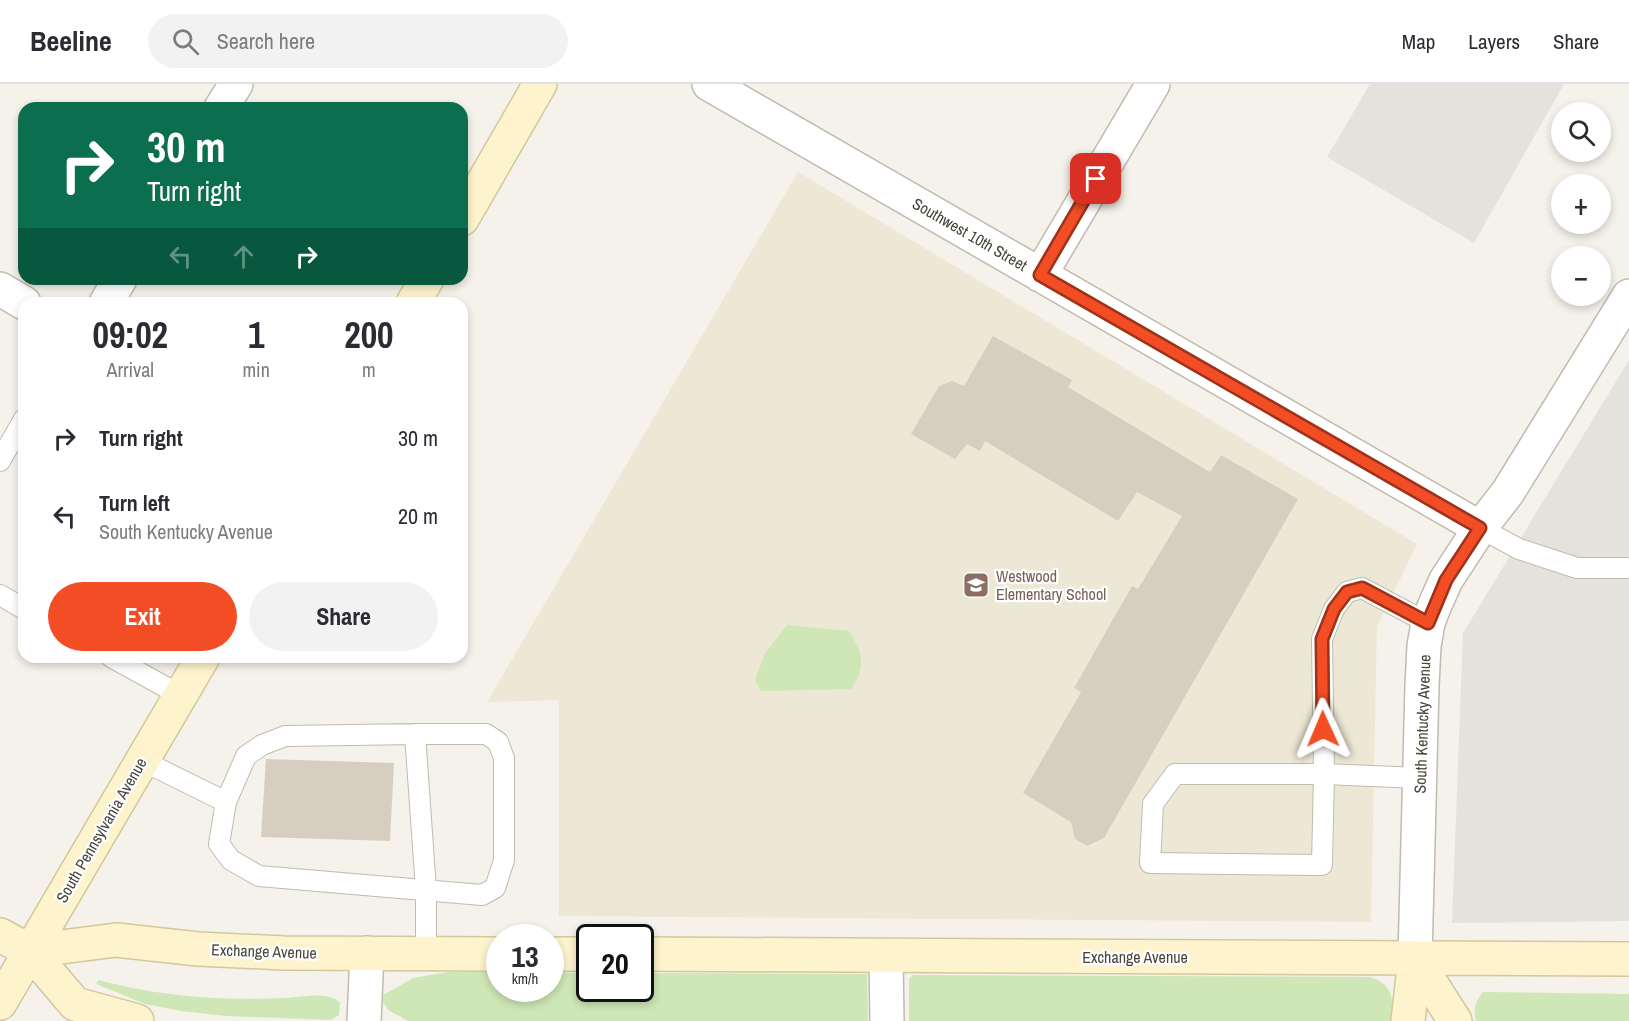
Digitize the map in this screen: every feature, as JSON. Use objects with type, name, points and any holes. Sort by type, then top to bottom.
[{"type":"main road","points":[[468,209],[540,84]]},
{"type":"main road","name":"South Pennsylvania Avenue","points":[[0,1003],[199,663]]},
{"type":"main road","points":[[0,935],[30,951],[75,1004],[137,1021]]},
{"type":"main road","name":"Exchange Avenue","points":[[30,951],[116,940],[198,949],[486,954]]},
{"type":"main road","name":"Exchange Avenue","points":[[654,954],[1629,958]]},
{"type":"main road","points":[[1408,1021],[1416,958]]},
{"type":"main road","points":[[1416,958],[1455,1021]]},
{"type":"street","points":[[225,102],[236,84]]},
{"type":"street","name":"Southwest 10th Street","points":[[709,84],[1480,528]]},
{"type":"street","points":[[1040,275],[1152,84]]},
{"type":"street","points":[[0,290],[18,300]]},
{"type":"street","name":"South Kentucky Avenue","points":[[1416,958],[1422,686],[1424,646],[1428,623],[1446,580],[1480,528],[1508,492],[1629,296]]},
{"type":"street","points":[[364,1021],[367,953]]},
{"type":"street","points":[[886,956],[887,1021]]},
{"type":"lane","points":[[0,461],[18,430]]},
{"type":"lane","points":[[1480,528],[1519,549],[1577,568],[1629,568]]},
{"type":"lane","points":[[1420,778],[1324,774],[1175,774],[1153,804],[1150,863],[1322,865],[1324,774],[1322,639],[1334,609],[1347,592],[1362,588],[1428,623]]},
{"type":"lane","points":[[0,595],[18,606]]},
{"type":"lane","points":[[122,663],[180,695]]},
{"type":"lane","points":[[416,734],[426,890],[426,953]]},
{"type":"lane","points":[[416,734],[486,734],[498,742],[504,758],[504,860],[495,888],[482,895],[259,876],[231,860],[219,844],[226,802],[246,756],[262,745],[285,736],[416,734]]},
{"type":"lane","points":[[141,760],[226,802]]},
{"type":"shaded area","points":[[1370,84],[1564,84],[1554,102],[1551,102],[1551,107],[1474,243],[1327,157]]},
{"type":"shaded area","name":"Westwood Elementary School","points":[[798,172],[1417,544],[1377,627],[1371,922],[559,916],[559,700],[487,702]]},
{"type":"shaded area","points":[[1629,360],[1629,921],[1452,923],[1463,633]]},
{"type":"green space","points":[[787,625],[849,631],[861,659],[859,673],[852,689],[761,691],[755,680],[765,653]]},
{"type":"green space","points":[[448,972],[486,972],[486,1002],[564,1002],[564,972],[576,973],[576,1002],[654,1002],[654,973],[867,974],[868,1021],[408,1021],[388,1010],[380,997],[413,978]]},
{"type":"green space","points":[[913,975],[1370,977],[1388,988],[1392,1006],[1390,1021],[909,1021],[909,979]]},
{"type":"green space","points":[[98,980],[166,994],[212,998],[327,996],[340,1002],[339,1015],[331,1020],[226,1016],[181,1011],[145,1004],[96,984]]},
{"type":"green space","points":[[1483,992],[1629,994],[1629,1021],[1476,1021],[1475,1006]]},
{"type":"building","points":[[993,336],[1072,380],[1068,387],[1210,472],[1221,455],[1298,499],[1104,838],[1087,846],[1075,839],[1071,822],[1023,793],[1081,692],[1074,688],[1132,586],[1138,589],[1182,516],[1137,492],[1118,521],[985,441],[980,451],[967,444],[955,459],[911,434],[939,386],[952,381],[964,386]]},
{"type":"building","points":[[266,759],[394,763],[390,841],[261,837]]},
{"type":"place","name":"Westwood Elementary School","points":[[976,585]]},
{"type":"route","points":[[1096,179],[1040,275],[1480,528],[1446,580],[1428,623],[1362,588],[1347,592],[1334,609],[1322,639],[1323,729]]}]
